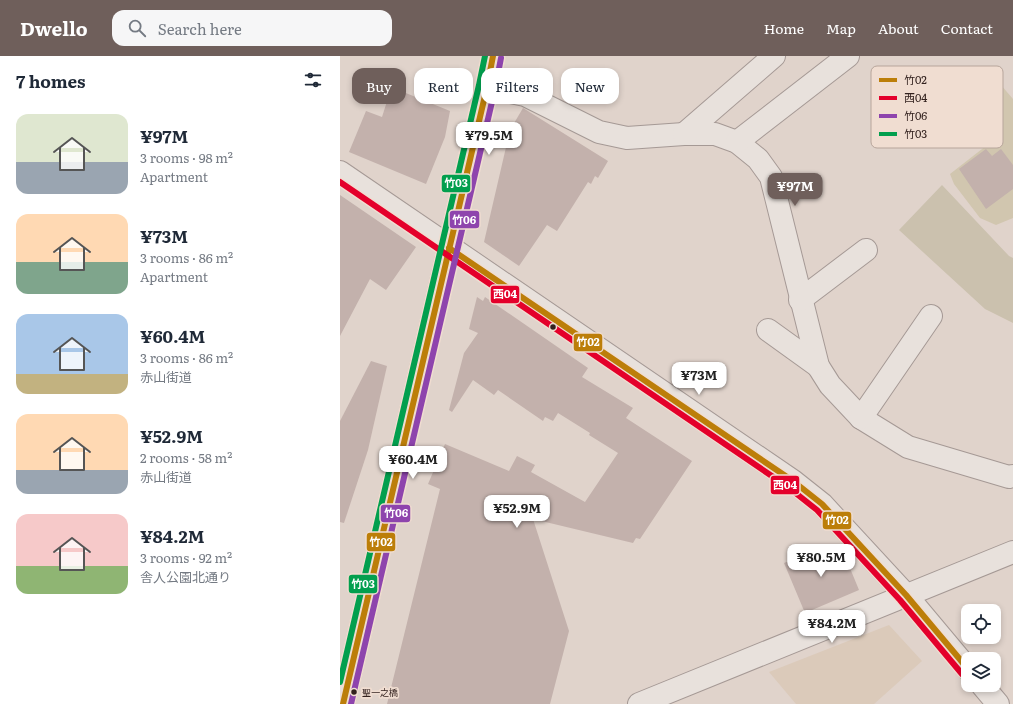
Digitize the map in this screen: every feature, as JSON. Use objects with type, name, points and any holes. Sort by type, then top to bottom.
[{"type":"street","points":[[491,68],[493,56]]},
{"type":"street","points":[[684,134],[774,56]]},
{"type":"street","points":[[737,142],[848,56]]},
{"type":"street","points":[[343,704],[349,640],[449,248],[483,104]]},
{"type":"street","points":[[543,104],[599,132],[628,138],[684,134],[715,134],[737,142],[758,159],[770,177],[818,366],[830,385],[861,418],[908,448],[1009,478],[1013,476]]},
{"type":"street","points":[[340,172],[449,248],[793,481],[822,504],[906,595],[961,661]]},
{"type":"street","points":[[800,300],[866,250]]},
{"type":"street","points":[[861,418],[931,316]]},
{"type":"street","points":[[768,330],[818,366]]},
{"type":"street","points":[[639,704],[1013,552]]},
{"type":"street","points":[[988,692],[998,704]]},
{"type":"shaded area","points":[[1003,87],[1013,99],[1013,218],[996,225],[980,218],[954,184],[950,174],[983,148],[1003,148]]},
{"type":"shaded area","points":[[942,185],[1009,256],[1013,258],[1013,323],[985,309],[899,230]]},
{"type":"shaded area","points":[[889,625],[922,661],[874,704],[796,704],[769,672]]},
{"type":"building","points":[[406,93],[414,96],[414,104],[433,104],[450,111],[445,137],[426,184],[349,152],[366,111],[382,117],[386,104],[406,104]]},
{"type":"building","points":[[523,108],[608,161],[598,178],[595,176],[591,184],[588,182],[557,231],[547,225],[519,266],[484,242],[510,130]]},
{"type":"building","points":[[986,149],[992,156],[1001,149],[1013,165],[1013,189],[986,209],[959,169]]},
{"type":"building","points":[[340,195],[416,247],[386,290],[370,279],[340,336]]},
{"type":"building","points":[[477,297],[483,301],[485,297],[588,368],[582,377],[633,408],[626,418],[692,461],[640,539],[636,538],[633,543],[533,519],[569,631],[550,704],[387,704],[440,489],[428,484],[445,444],[509,471],[517,456],[535,465],[531,472],[585,502],[618,453],[558,413],[553,421],[545,417],[543,421],[498,390],[494,395],[473,380],[452,412],[449,410],[464,353],[478,333],[469,329]]},
{"type":"building","points":[[371,361],[387,366],[368,450],[344,523],[340,522],[340,421]]},
{"type":"building","points":[[828,545],[834,560],[845,556],[859,590],[805,613],[784,563]]},
{"type":"transit line","name":"竹03","points":[[340,682],[485,56]]},
{"type":"transit line","name":"竹02","points":[[343,704],[493,56]]},
{"type":"transit line","name":"竹06","points":[[351,704],[501,58]]},
{"type":"transit line","name":"西04","points":[[340,182],[788,487],[817,510],[900,600],[961,673]]},
{"type":"transit line","name":"竹02","points":[[449,248],[793,481],[822,504],[906,595],[961,661]]},
{"type":"place","name":"聖一之橋","points":[[354,692]]}]
